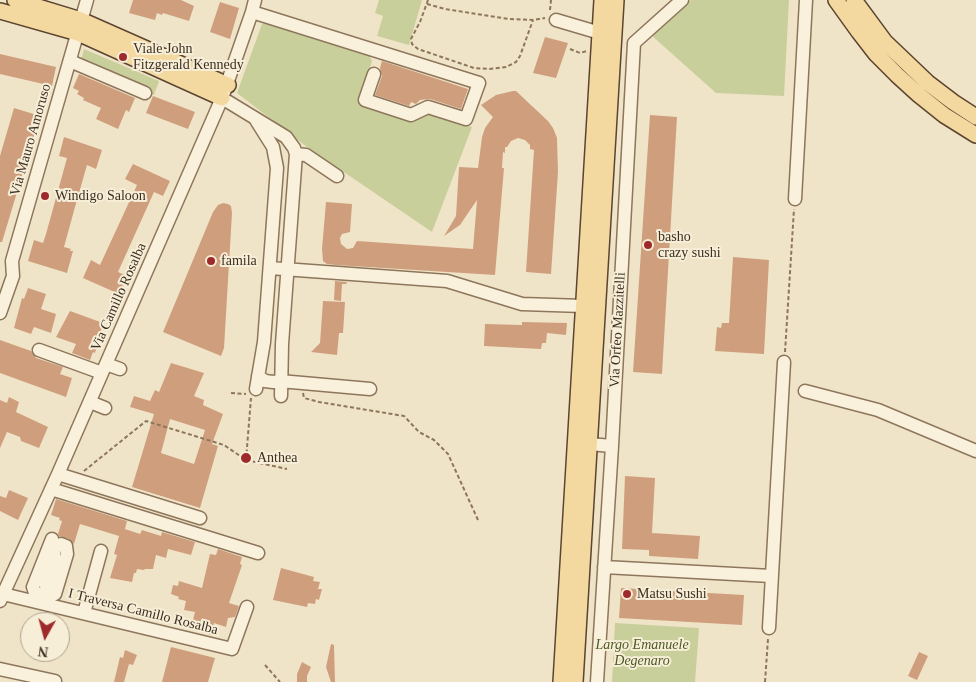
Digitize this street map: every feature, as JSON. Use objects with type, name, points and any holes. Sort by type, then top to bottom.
[{"type":"main road","points":[[15,0],[80,26],[225,92]]},
{"type":"main road","name":"Via Orfeo Mazzitelli","points":[[561,682],[569,658],[589,444],[592,285],[602,0]]},
{"type":"main road","name":"Via Orfeo Mazzitelli","points":[[593,257],[609,122],[616,0]]},
{"type":"main road","points":[[836,0],[876,54],[897,75],[944,115],[976,135]]},
{"type":"main road","points":[[854,0],[879,34],[906,62],[946,98],[976,117]]},
{"type":"main road","points":[[0,11],[80,26]]},
{"type":"main road","name":"Via Orfeo Mazzitelli","points":[[575,682],[569,658],[583,306],[592,285]]},
{"type":"street","name":"Via Mauro Amoruso","points":[[0,313],[12,276],[12,261],[87,0]]},
{"type":"street","name":"Via Orfeo Mazzitelli","points":[[596,682],[612,446],[634,43],[682,0]]},
{"type":"street","points":[[795,199],[806,0]]},
{"type":"street","points":[[254,6],[479,83],[466,119],[428,107],[411,115],[365,100],[374,74]]},
{"type":"street","name":"Via Camillo Rosalba","points":[[2,598],[90,402],[104,375],[225,92],[254,6]]},
{"type":"street","points":[[552,19],[600,33]]},
{"type":"street","points":[[70,61],[145,93]]},
{"type":"street","points":[[225,92],[256,120],[286,137],[296,154],[282,344],[281,396]]},
{"type":"street","points":[[256,120],[273,147],[277,168],[264,342],[257,383],[280,381],[370,389]]},
{"type":"street","points":[[609,122],[630,124]]},
{"type":"street","points":[[296,154],[306,155],[337,176]]},
{"type":"street","points":[[275,204],[292,205]]},
{"type":"street","points":[[270,268],[447,281],[522,304],[583,306]]},
{"type":"street","points":[[264,342],[269,345],[282,344]]},
{"type":"street","points":[[39,350],[104,375],[120,369]]},
{"type":"street","points":[[769,628],[784,362]]},
{"type":"street","points":[[805,391],[878,410],[976,451]]},
{"type":"street","points":[[90,402],[105,408]]},
{"type":"street","points":[[589,444],[612,446]]},
{"type":"street","points":[[58,474],[200,518]]},
{"type":"street","points":[[51,489],[258,553]]},
{"type":"street","points":[[35,526],[43,530],[56,542]]},
{"type":"street","points":[[84,613],[102,551]]},
{"type":"street","points":[[604,567],[771,576]]},
{"type":"street","name":"I Traversa Camillo Rosalba","points":[[2,598],[84,613],[232,649],[247,607]]},
{"type":"street","points":[[0,670],[55,682]]},
{"type":"path","points":[[428,0],[411,39],[412,44],[418,49],[474,68],[506,67],[516,62],[533,20]]},
{"type":"path","points":[[427,4],[445,10],[484,16],[533,20],[552,19],[551,0]]},
{"type":"path","points":[[784,362],[795,199]]},
{"type":"path","points":[[301,384],[304,398],[404,416],[419,432],[434,440],[448,454],[478,520]]},
{"type":"path","points":[[230,393],[251,394],[246,460]]},
{"type":"path","points":[[75,479],[146,422],[224,445],[246,460],[286,470]]},
{"type":"path","points":[[765,682],[769,628]]},
{"type":"path","points":[[265,665],[280,682]]},
{"type":"green space","points":[[379,0],[422,0],[409,45],[377,36],[383,16],[375,13]]},
{"type":"green space","points":[[691,0],[789,0],[784,96],[716,93],[651,35]]},
{"type":"green space","points":[[265,22],[368,53],[372,61],[359,103],[412,120],[432,114],[472,127],[432,232],[307,147],[237,93],[262,24]]},
{"type":"green space","points":[[84,49],[159,81],[154,95],[80,64]]},
{"type":"green space","name":"Largo Emanuele Degenaro","points":[[615,623],[699,628],[695,682],[612,682]]},
{"type":"building","points":[[133,0],[181,0],[194,6],[189,21],[163,13],[162,15],[157,13],[155,20],[129,13]]},
{"type":"building","points":[[220,2],[239,8],[230,39],[210,32]]},
{"type":"building","points":[[545,37],[568,43],[556,78],[533,73]]},
{"type":"building","points":[[0,54],[56,67],[52,86],[0,74]]},
{"type":"building","points":[[382,61],[468,89],[461,109],[430,99],[420,100],[416,104],[411,102],[409,106],[375,95],[382,76],[380,68]]},
{"type":"building","points":[[79,74],[135,98],[129,112],[126,110],[118,129],[96,119],[101,108],[83,100],[84,98],[77,94],[79,91],[73,88]]},
{"type":"building","points":[[516,91],[548,121],[557,138],[558,172],[551,274],[526,272],[534,150],[530,149],[530,145],[525,140],[518,138],[511,141],[505,147],[505,153],[503,152],[502,168],[504,168],[495,275],[336,265],[327,264],[323,261],[322,249],[326,202],[352,204],[350,232],[342,234],[340,238],[341,244],[347,249],[353,248],[357,241],[473,249],[477,200],[460,225],[444,236],[456,216],[459,167],[478,168],[482,137],[485,128],[493,117],[481,105],[496,95]]},
{"type":"building","points":[[153,96],[195,112],[188,129],[146,113]]},
{"type":"building","points":[[14,108],[40,116],[2,242],[0,242],[0,156]]},
{"type":"building","points":[[650,115],[677,117],[662,374],[633,372]]},
{"type":"building","points":[[64,137],[102,150],[96,169],[87,165],[75,207],[64,247],[73,251],[67,273],[28,261],[34,240],[43,243],[46,234],[67,158],[59,156]]},
{"type":"building","points":[[133,164],[170,181],[163,196],[154,192],[118,272],[127,276],[119,294],[83,278],[91,260],[100,265],[137,185],[125,179]]},
{"type":"building","points":[[223,203],[231,206],[232,213],[224,348],[221,356],[163,332],[213,212],[218,205]]},
{"type":"building","points":[[733,257],[769,260],[764,354],[715,351],[717,327],[721,328],[722,323],[729,323]]},
{"type":"building","points":[[335,281],[347,282],[342,284],[341,301],[334,300]]},
{"type":"building","points":[[28,288],[46,294],[41,309],[56,314],[51,333],[34,327],[31,334],[14,328],[22,298],[24,299]]},
{"type":"building","points":[[323,301],[345,302],[343,333],[339,333],[337,355],[311,352],[320,343]]},
{"type":"building","points":[[70,311],[103,323],[95,353],[93,352],[90,360],[72,353],[76,344],[56,337]]},
{"type":"building","points":[[522,322],[567,323],[566,335],[547,333],[546,343],[542,343],[541,349],[484,346],[485,324],[522,325]]},
{"type":"building","points":[[0,340],[31,351],[36,358],[63,367],[60,374],[72,378],[66,397],[0,373]]},
{"type":"building","points":[[171,363],[204,373],[194,396],[204,400],[203,405],[223,414],[212,444],[218,446],[200,508],[132,487],[154,414],[130,407],[134,396],[150,401],[155,390],[159,392]],"holes":[[[170,419],[205,430],[194,464],[161,453]]]},
{"type":"building","points":[[9,397],[19,402],[16,412],[48,427],[39,448],[21,441],[20,437],[7,432],[0,448],[0,400],[7,403]]},
{"type":"building","points":[[625,476],[655,478],[652,533],[700,536],[698,559],[649,556],[649,550],[622,549]]},
{"type":"building","points":[[9,490],[28,498],[18,520],[0,511],[0,496],[6,498]]},
{"type":"building","points":[[56,499],[127,521],[125,529],[140,534],[142,530],[161,536],[162,532],[195,542],[191,555],[168,549],[166,558],[156,555],[153,569],[137,569],[132,582],[110,578],[117,555],[114,554],[119,536],[80,524],[74,544],[69,539],[59,536],[62,521],[59,520],[60,518],[51,515]]},
{"type":"building","points":[[218,549],[242,557],[240,564],[242,565],[229,603],[239,606],[235,617],[228,618],[226,627],[214,623],[212,635],[198,631],[200,625],[192,624],[195,612],[184,610],[186,601],[178,599],[179,597],[171,594],[173,585],[178,586],[179,581],[202,588],[210,554],[216,555]]},
{"type":"building","points":[[281,568],[314,577],[313,581],[320,582],[318,589],[322,589],[319,600],[316,599],[315,604],[308,603],[307,607],[273,600]]},
{"type":"building","points":[[621,588],[744,595],[742,625],[619,618]]},
{"type":"building","points":[[331,644],[334,645],[335,682],[331,682],[326,667]]},
{"type":"building","points":[[171,647],[215,658],[208,682],[162,682]]},
{"type":"building","points":[[125,650],[137,655],[133,665],[129,664],[124,682],[114,682],[120,657],[123,658]]},
{"type":"building","points":[[919,652],[928,656],[917,680],[908,676]]},
{"type":"building","points":[[302,662],[311,667],[307,676],[307,682],[297,682],[297,674]]},
{"type":"place","name":"Viale John Fitzgerald Kennedy","points":[[123,57]]},
{"type":"place","name":"Windigo Saloon","points":[[45,196]]},
{"type":"place","name":"basho crazy sushi","points":[[648,245]]},
{"type":"place","name":"famila","points":[[211,261]]},
{"type":"place","name":"Anthea","points":[[246,458]]},
{"type":"place","name":"Matsu Sushi","points":[[627,594]]}]
